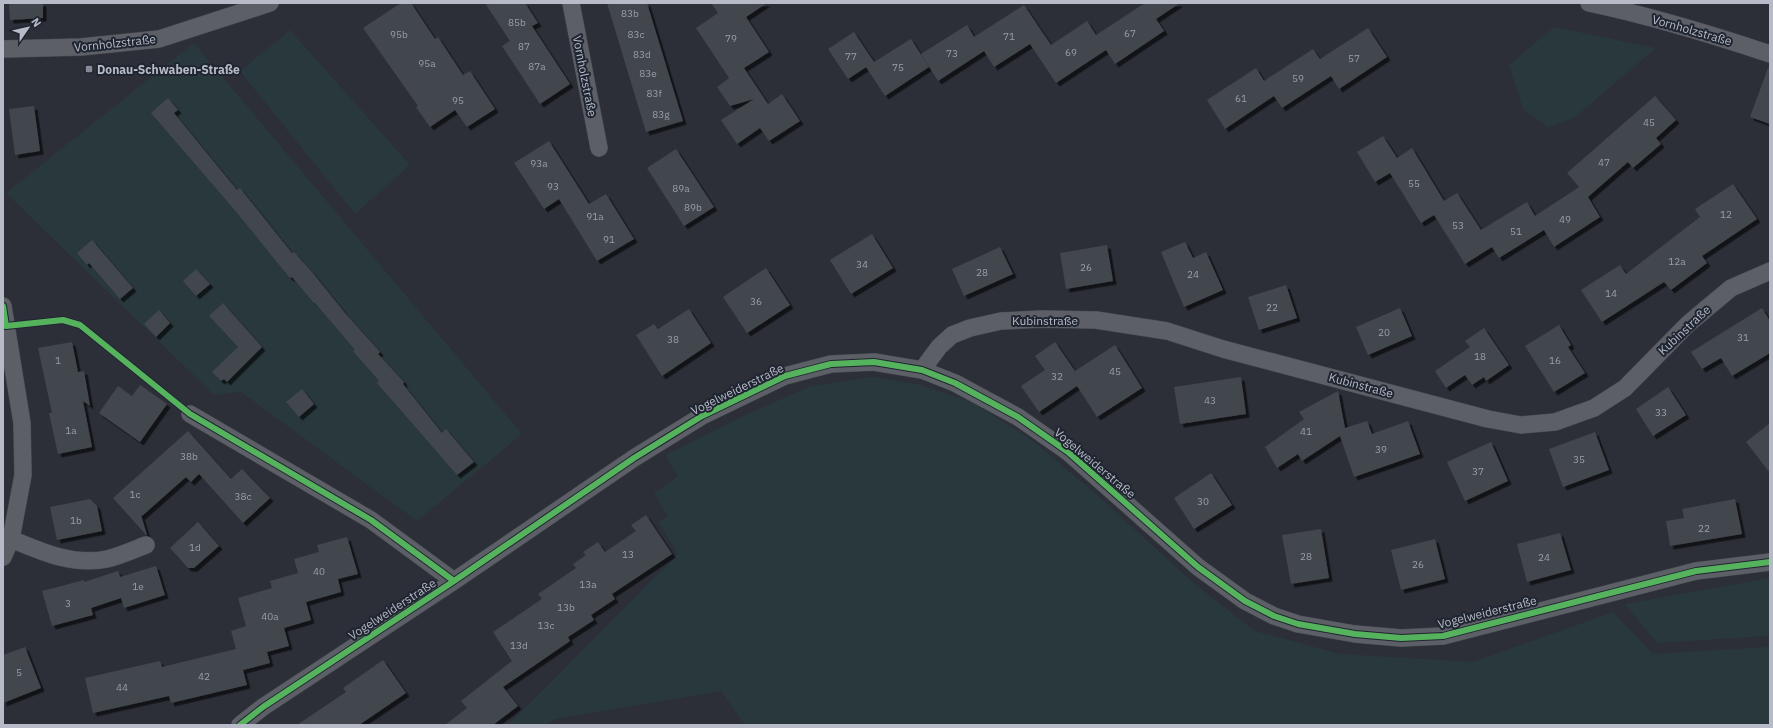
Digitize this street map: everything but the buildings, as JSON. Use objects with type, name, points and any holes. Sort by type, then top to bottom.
[{"type":"street","name":"Vornholzstraße","points":[[3,49],[81,47],[159,39],[270,3]]},
{"type":"street","name":"Vornholzstraße","points":[[571,3],[599,148]]},
{"type":"street","name":"Vornholzstraße","points":[[1589,3],[1624,10],[1700,31],[1770,54]]},
{"type":"street","name":"Kubinstraße","points":[[922,370],[939,347],[952,335],[970,328],[1001,321],[1041,319],[1096,320],[1167,331],[1223,349],[1488,419],[1521,425],[1555,422],[1594,408],[1625,388],[1688,324],[1731,288],[1770,271]]},
{"type":"street","points":[[3,306],[22,423],[23,475],[11,539],[3,557]]},
{"type":"street","name":"Vogelweiderstraße","points":[[240,725],[263,707],[454,582],[634,458],[702,416],[785,376],[838,364],[874,362],[922,370],[955,384],[1018,417],[1068,452],[1198,567],[1245,601],[1274,616],[1298,624],[1355,634],[1401,638],[1442,636],[1696,571],[1770,562]]},
{"type":"street","points":[[190,414],[371,520],[454,582]]},
{"type":"street","points":[[11,539],[52,556],[80,561],[107,559],[146,546]]},
{"type":"shaded area","points":[[1554,27],[1656,48],[1574,118],[1548,127],[1523,109],[1509,65]]},
{"type":"shaded area","points":[[290,30],[410,165],[355,214],[240,71]]},
{"type":"shaded area","points":[[194,43],[522,434],[417,521],[241,392],[214,395],[6,193]]},
{"type":"shaded area","points":[[872,377],[921,385],[971,402],[1033,441],[1097,495],[1197,586],[1255,631],[1340,654],[1473,662],[1613,612],[1653,654],[1767,647],[1770,645],[1770,725],[745,725],[721,691],[555,719],[546,725],[508,725],[678,554],[658,522],[668,516],[654,493],[678,476],[665,455],[741,417],[811,386]]},
{"type":"shaded area","points":[[1770,578],[1770,633],[1766,636],[1657,643],[1625,604]]},
{"type":"cycle path","points":[[3,306],[6,326],[63,320],[80,325],[190,414],[371,520],[454,581]]},
{"type":"cycle path","points":[[240,725],[263,707],[454,581],[634,458],[702,416],[785,376],[831,364],[874,362],[922,370],[955,383],[1018,417],[1068,452],[1198,567],[1245,601],[1274,616],[1298,624],[1355,634],[1401,638],[1443,636],[1696,571],[1770,562]]},
{"type":"place","name":"Donau-Schwaben-Straße","points":[[89,69]]}]
